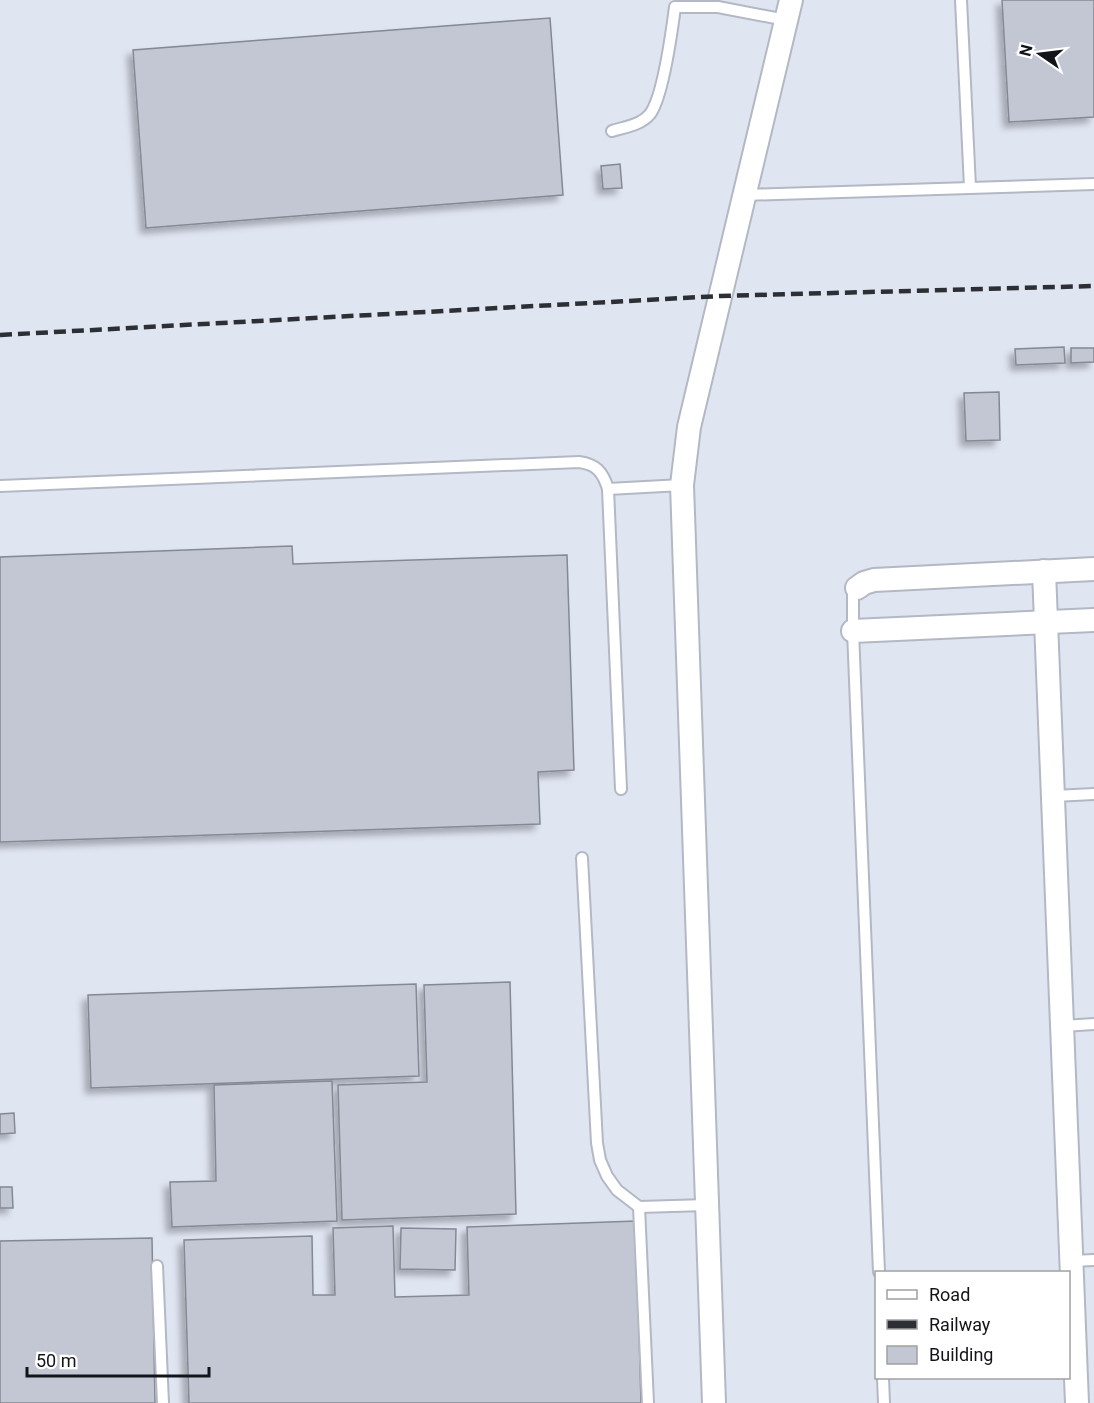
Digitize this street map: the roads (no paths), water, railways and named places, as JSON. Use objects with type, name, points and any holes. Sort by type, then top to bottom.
[{"type":"street","points":[[714,1403],[682,485],[690,427],[789,10]]},
{"type":"street","points":[[858,588],[874,580],[1094,569]]},
{"type":"street","points":[[1044,571],[1063,1026],[1083,1261],[1077,1403]]},
{"type":"street","points":[[854,631],[1094,620]]},
{"type":"lane","points":[[961,0],[970,187]]},
{"type":"lane","points":[[612,131],[635,125],[650,115],[657,100],[676,4],[789,10]]},
{"type":"lane","points":[[744,195],[1094,184]]},
{"type":"lane","points":[[0,486],[579,462],[589,464],[599,469],[608,489],[621,789]]},
{"type":"lane","points":[[608,489],[682,485]]},
{"type":"lane","points":[[858,588],[853,596],[854,631],[879,1271]]},
{"type":"lane","points":[[1054,796],[1094,794]]},
{"type":"lane","points":[[582,858],[597,1143],[600,1160],[606,1176],[617,1190],[639,1207],[707,1205]]},
{"type":"lane","points":[[1063,1026],[1094,1024]]},
{"type":"lane","points":[[639,1207],[648,1403]]},
{"type":"lane","points":[[157,1266],[163,1403]]},
{"type":"lane","points":[[883,1379],[884,1403]]},
{"type":"railway","points":[[0,335],[720,296],[1094,286]]}]
